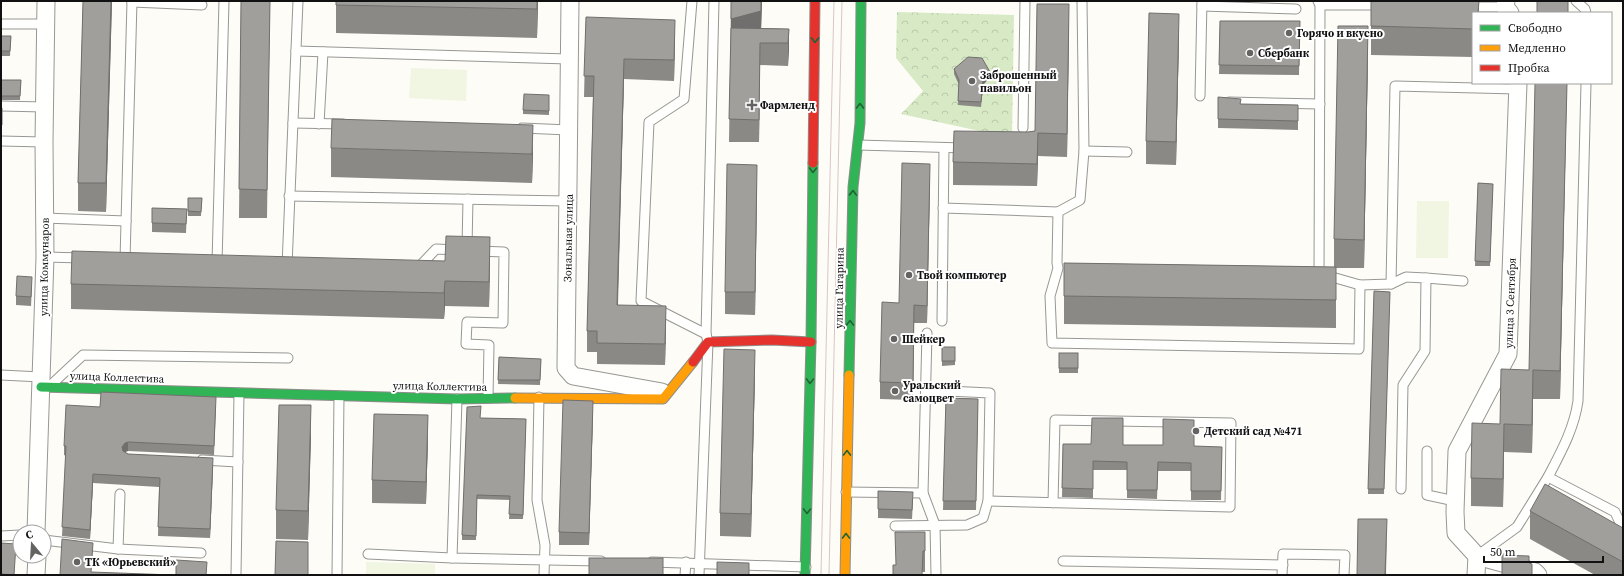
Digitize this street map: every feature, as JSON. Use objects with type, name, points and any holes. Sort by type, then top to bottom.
[{"type":"main road","points":[[806,571],[811,342],[815,1]]},
{"type":"main road","name":"улица Гагарина","points":[[845,575],[853,187],[860,123],[861,1]]},
{"type":"main road","points":[[668,393],[707,338],[811,342]]},
{"type":"main road","name":"улица Коллектива","points":[[44,383],[339,396],[457,399],[539,397],[663,399],[668,393]]},
{"type":"street","name":"улица Коммунаров","points":[[36,524],[44,383],[44,106],[46,1]]},
{"type":"street","name":"Зональная улица","points":[[570,1],[566,368],[573,376],[668,393]]},
{"type":"street","name":"улица 3 Сентября","points":[[1477,556],[1456,533],[1455,501],[1457,451],[1508,354],[1518,86]]},
{"type":"street","points":[[1476,575],[1477,556],[1535,572],[1538,575]]},
{"type":"street","points":[[36,575],[37,564]]},
{"type":"lane","points":[[125,260],[132,1],[202,5]]},
{"type":"lane","points":[[217,263],[224,1]]},
{"type":"lane","points":[[286,266],[298,1]]},
{"type":"lane","points":[[692,1],[684,99],[649,122],[641,301],[707,338]]},
{"type":"lane","points":[[699,575],[707,338],[714,1]]},
{"type":"lane","points":[[1023,128],[1025,1]]},
{"type":"lane","points":[[944,208],[1058,212],[1080,200],[1084,151],[1082,1]]},
{"type":"lane","points":[[1576,1],[1585,9],[1586,12]]},
{"type":"lane","points":[[1389,6],[1319,3],[1320,104],[1315,273],[1360,285],[1391,284],[1406,277],[1463,281]]},
{"type":"lane","points":[[1200,96],[1202,4],[1296,9]]},
{"type":"lane","points":[[1459,6],[1507,7]]},
{"type":"lane","points":[[1,24],[46,24]]},
{"type":"lane","points":[[296,51],[569,58]]},
{"type":"lane","points":[[319,124],[323,52]]},
{"type":"lane","points":[[1477,556],[1516,527],[1548,477],[1566,443],[1576,416],[1578,401],[1586,84]]},
{"type":"lane","points":[[1391,284],[1395,86],[1518,86]]},
{"type":"lane","points":[[1221,101],[1320,104]]},
{"type":"lane","points":[[1,106],[44,106]]},
{"type":"lane","points":[[293,123],[350,125]]},
{"type":"lane","points":[[514,128],[569,130]]},
{"type":"lane","points":[[1,142],[44,142]]},
{"type":"lane","points":[[858,145],[974,148]]},
{"type":"lane","points":[[942,321],[944,148]]},
{"type":"lane","points":[[1084,151],[1128,152]]},
{"type":"lane","points":[[289,196],[568,201]]},
{"type":"lane","points":[[467,251],[468,199]]},
{"type":"lane","points":[[1058,212],[1057,263],[1062,268],[1050,296],[1052,343],[1359,349],[1360,285]]},
{"type":"lane","points":[[44,218],[126,221]]},
{"type":"lane","points":[[408,271],[416,271],[436,249],[504,252],[502,323],[467,322],[466,344],[489,345],[488,398]]},
{"type":"lane","points":[[45,257],[96,259]]},
{"type":"lane","points":[[1401,489],[1403,385],[1425,351],[1426,278]]},
{"type":"lane","points":[[927,333],[927,390],[923,494],[935,525],[936,575]]},
{"type":"lane","points":[[1,375],[44,383],[83,354],[288,358]]},
{"type":"lane","points":[[895,526],[967,525],[983,518],[988,501],[990,393],[927,390]]},
{"type":"lane","points":[[236,575],[239,392]]},
{"type":"lane","points":[[337,575],[339,396]]},
{"type":"lane","points":[[539,397],[536,500],[545,545],[544,575]]},
{"type":"lane","points":[[452,558],[457,399]]},
{"type":"lane","points":[[988,501],[1053,503],[1230,507],[1231,423],[1055,420],[1053,503]]},
{"type":"lane","points":[[1428,451],[1427,495],[1455,501]]},
{"type":"lane","points":[[191,460],[238,462]]},
{"type":"lane","points":[[1548,477],[1615,512],[1623,529]]},
{"type":"lane","points":[[846,492],[923,494]]},
{"type":"lane","points":[[118,549],[120,494]]},
{"type":"lane","points":[[1,536],[12,535]]},
{"type":"lane","points":[[52,541],[118,549],[201,553]]},
{"type":"lane","points":[[368,554],[452,558],[607,561]]},
{"type":"lane","points":[[1282,575],[1283,554],[1345,555],[1344,575]]},
{"type":"lane","points":[[639,561],[686,562],[806,571]]},
{"type":"lane","points":[[1062,561],[1283,565]]},
{"type":"lane","points":[[685,575],[686,562]]},
{"type":"green space","points":[[897,12],[1014,15],[1012,138],[901,114],[923,91],[896,58]]},
{"type":"green space","points":[[411,68],[467,70],[466,101],[409,98]]},
{"type":"green space","points":[[1417,201],[1449,201],[1448,258],[1416,258]]},
{"type":"green space","points":[[366,562],[435,564],[435,575],[366,575]]},
{"type":"building","points":[[83,1],[111,1],[106,183],[78,183]]},
{"type":"building","points":[[241,1],[270,1],[267,190],[239,189]]},
{"type":"building","points":[[336,1],[537,1],[537,9],[336,5]]},
{"type":"building","points":[[731,1],[761,1],[761,11],[731,19]]},
{"type":"building","points":[[1371,1],[1479,1],[1478,12],[1472,12],[1472,29],[1371,26]]},
{"type":"building","points":[[1537,1],[1568,1],[1568,12],[1537,12]]},
{"type":"building","points":[[1037,4],[1069,4],[1067,134],[1038,133],[1037,164],[953,162],[954,131],[1035,131]]},
{"type":"building","points":[[1149,13],[1179,14],[1176,142],[1146,141]]},
{"type":"building","points":[[586,17],[675,20],[674,60],[624,59],[617,305],[666,306],[665,344],[597,343],[597,331],[587,331],[594,76],[584,76]]},
{"type":"building","points":[[1220,21],[1300,21],[1299,66],[1219,65]]},
{"type":"building","points":[[1338,26],[1368,26],[1364,240],[1334,239]]},
{"type":"building","points":[[731,28],[789,29],[788,43],[760,43],[759,120],[729,119]]},
{"type":"building","points":[[1,36],[11,36],[10,51],[1,51]]},
{"type":"building","name":"Заброшенный павильон","points":[[968,57],[982,58],[990,72],[983,80],[981,102],[958,101],[959,80],[954,69]]},
{"type":"building","points":[[1,80],[21,80],[20,96],[1,96]]},
{"type":"building","points":[[1535,84],[1567,84],[1560,371],[1533,370],[1532,425],[1504,424],[1503,479],[1471,478],[1472,423],[1500,424],[1501,369],[1529,370]]},
{"type":"building","points":[[524,94],[549,95],[549,111],[523,110]]},
{"type":"building","points":[[1218,97],[1241,99],[1240,104],[1298,105],[1298,121],[1218,119]]},
{"type":"building","points":[[1,107],[2,108],[2,125],[1,125]]},
{"type":"building","points":[[332,119],[533,125],[532,154],[331,148]]},
{"type":"building","points":[[902,163],[930,164],[927,306],[914,305],[913,383],[880,382],[882,302],[899,303]]},
{"type":"building","points":[[727,164],[757,165],[755,292],[725,292]]},
{"type":"building","points":[[1478,183],[1493,184],[1490,262],[1475,261]]},
{"type":"building","points":[[188,198],[202,198],[201,212],[188,211]]},
{"type":"building","points":[[152,208],[187,209],[186,224],[152,223]]},
{"type":"building","points":[[446,236],[490,237],[489,282],[445,281],[444,293],[71,284],[72,251],[445,261]]},
{"type":"building","points":[[1064,263],[1336,267],[1336,300],[1064,296]]},
{"type":"building","points":[[17,276],[32,277],[31,297],[16,296]]},
{"type":"building","points":[[1374,291],[1390,292],[1384,489],[1368,489]]},
{"type":"building","points":[[942,347],[955,347],[955,361],[942,361]]},
{"type":"building","points":[[724,349],[755,350],[751,514],[720,513]]},
{"type":"building","points":[[1059,353],[1078,353],[1078,368],[1059,368]]},
{"type":"building","points":[[499,357],[541,359],[540,380],[498,380]]},
{"type":"building","points":[[101,392],[216,397],[214,446],[128,442],[122,447],[123,451],[128,454],[213,458],[210,529],[158,527],[160,478],[93,474],[90,530],[62,527],[66,446],[64,446],[66,405],[100,407]]},
{"type":"building","points":[[946,398],[978,399],[976,501],[943,501]]},
{"type":"building","points":[[563,400],[593,401],[589,533],[559,532]]},
{"type":"building","points":[[279,405],[311,405],[308,511],[276,510]]},
{"type":"building","points":[[481,406],[480,418],[526,419],[523,515],[509,514],[510,496],[477,495],[476,536],[462,535],[467,407]]},
{"type":"building","points":[[374,414],[428,415],[426,482],[372,480]]},
{"type":"building","points":[[1092,418],[1123,418],[1123,445],[1163,445],[1163,419],[1194,420],[1194,446],[1222,447],[1221,491],[1191,491],[1191,463],[1158,462],[1157,490],[1127,490],[1127,462],[1093,461],[1093,489],[1062,488],[1063,444],[1091,444]]},
{"type":"building","points":[[1545,484],[1623,528],[1623,562],[1530,511]]},
{"type":"building","points":[[878,491],[913,492],[912,510],[878,509]]},
{"type":"building","points":[[1358,519],[1387,519],[1385,575],[1357,575]]},
{"type":"building","points":[[895,532],[925,532],[925,551],[923,551],[922,575],[893,575],[893,565],[896,565]]},
{"type":"building","name":"ТК «Юрьевский»","points":[[62,539],[93,543],[91,572],[173,575],[60,575]]},
{"type":"building","points":[[276,541],[308,542],[308,575],[275,575]]},
{"type":"building","points":[[1,543],[12,544],[12,564],[15,564],[14,575],[1,574]]},
{"type":"building","points":[[1502,555],[1529,556],[1529,563],[1532,564],[1532,575],[1502,575]]},
{"type":"building","points":[[589,558],[663,558],[663,575],[589,575]]},
{"type":"building","points":[[176,560],[207,562],[206,575],[176,575]]},
{"type":"building","points":[[717,562],[749,563],[749,575],[717,575]]},
{"type":"tram line","points":[[821,575],[834,1]]},
{"type":"tram line","points":[[829,575],[842,1]]},
{"type":"traffic: fast","points":[[849,375],[853,187],[860,123],[861,1]]},
{"type":"traffic: fast","points":[[805,575],[811,342],[813,163]]},
{"type":"traffic: fast","points":[[41,387],[457,399],[515,398]]},
{"type":"traffic: slow","points":[[515,398],[663,399],[693,362]]},
{"type":"traffic: slow","points":[[845,575],[849,375]]},
{"type":"traffic: jam","points":[[813,163],[815,1]]},
{"type":"traffic: jam","points":[[693,362],[708,342],[772,340],[811,342]]},
{"type":"place","name":"Горячо и вкусно","points":[[1289,33]]},
{"type":"place","name":"Сбербанк","points":[[1250,53]]},
{"type":"place","name":"Заброшенный павильон","points":[[972,81]]},
{"type":"place","name":"Фармленд","points":[[752,105]]},
{"type":"place","name":"Твой компьютер","points":[[909,275]]},
{"type":"place","name":"Шейкер","points":[[894,339]]},
{"type":"place","name":"Уральский самоцвет","points":[[895,391]]},
{"type":"place","name":"Детский сад №471","points":[[1196,431]]},
{"type":"place","name":"ТК «Юрьевский»","points":[[77,562]]}]
